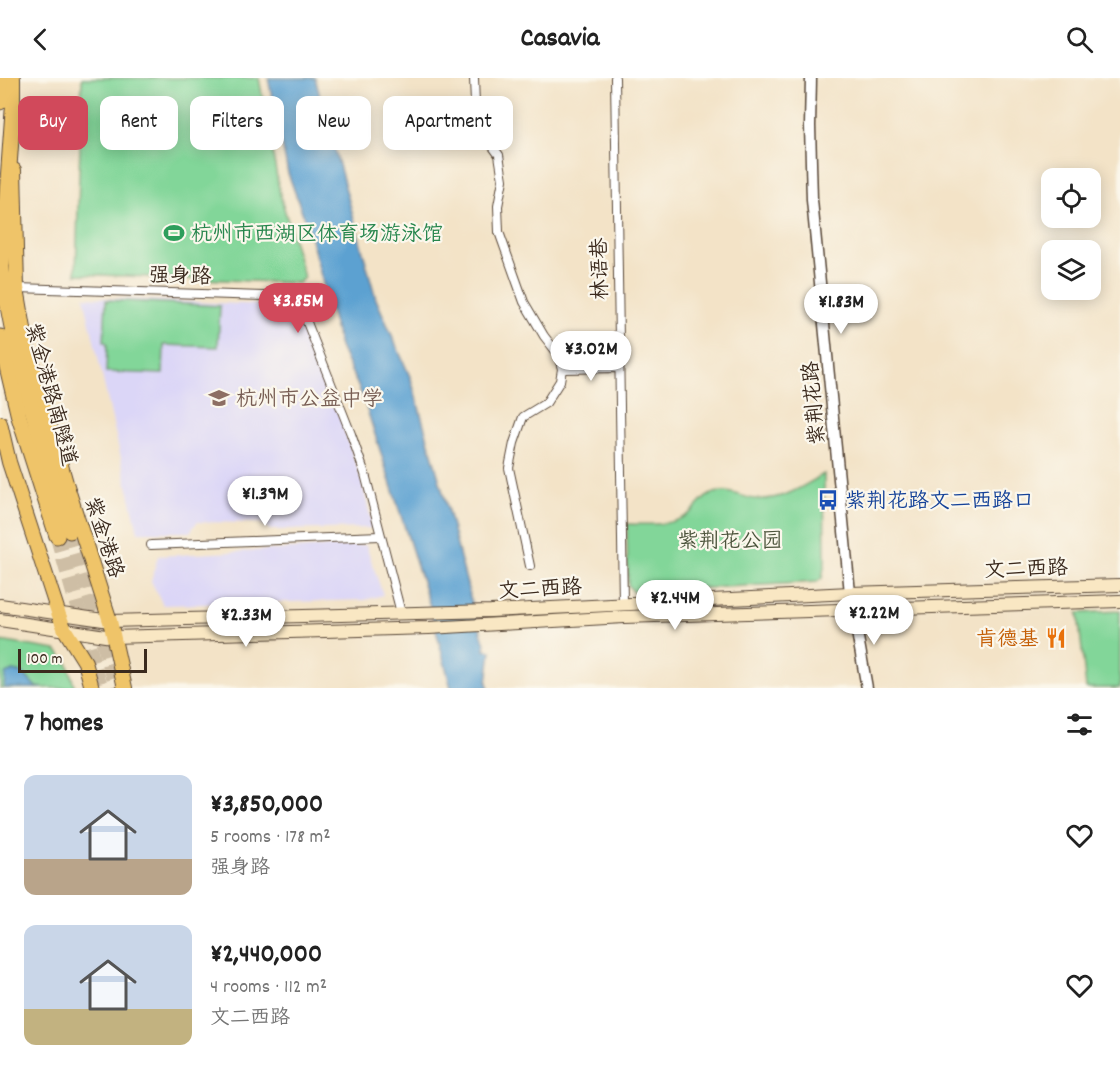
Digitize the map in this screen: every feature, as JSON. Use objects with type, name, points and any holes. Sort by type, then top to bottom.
[{"type":"highway","name":"紫金港路南隧道","points":[[0,78],[7,107],[1,261],[29,403],[63,533],[19,417],[0,337]]},
{"type":"main road","name":"紫金港路","points":[[14,78],[7,107],[17,288],[27,346],[44,410],[110,621],[125,688]]},
{"type":"main road","points":[[0,423],[9,462],[59,615],[84,662],[92,688]]},
{"type":"main road","name":"文二西路","points":[[0,605],[110,621],[491,611],[850,593],[1120,585]]},
{"type":"main road","name":"文二西路","points":[[0,620],[112,637],[429,628],[853,609],[1120,601]]},
{"type":"street","points":[[474,78],[475,104],[485,136],[499,155],[501,164],[503,180],[498,206],[499,231],[524,302],[544,336],[558,354],[562,369],[560,381],[546,403],[523,417],[509,468],[530,566]]},
{"type":"street","name":"林语巷","points":[[615,78],[623,604]]},
{"type":"street","name":"紫荆花路","points":[[811,78],[812,200],[850,593],[867,688]]},
{"type":"street","name":"强身路","points":[[17,288],[297,297],[365,474],[401,613]]},
{"type":"street","points":[[562,369],[619,368]]},
{"type":"street","points":[[151,545],[380,536]]},
{"type":"shaded area","name":"杭州市公益中学","points":[[84,297],[285,306],[295,309],[341,420],[362,482],[373,528],[270,530],[261,523],[197,522],[190,532],[138,532]]},
{"type":"shaded area","points":[[366,545],[383,595],[365,600],[163,605],[151,581],[158,556]]},
{"type":"green space","points":[[82,78],[259,78],[262,96],[190,96],[190,150],[272,150],[280,194],[304,277],[299,283],[76,274],[80,150],[88,150],[88,96],[81,96]]},
{"type":"green space","points":[[106,300],[220,306],[218,347],[164,345],[163,374],[106,372],[107,343],[104,342]]},
{"type":"green space","name":"紫荆花公园","points":[[824,474],[825,562],[822,578],[817,582],[633,592],[628,585],[627,524],[660,524],[676,521],[690,513],[704,499],[719,492],[755,499],[774,498],[808,484]]},
{"type":"green space","points":[[1120,611],[1120,688],[1086,688],[1078,613]]},
{"type":"green space","points":[[0,641],[56,650],[67,662],[75,688],[0,688]]},
{"type":"water","points":[[268,78],[315,78],[320,96],[296,96],[296,150],[335,150],[376,299],[411,379],[485,650],[491,651],[487,683],[489,688],[451,688],[429,603],[363,397],[340,347],[309,231],[288,173],[283,150],[284,96],[272,96]]},
{"type":"water","points":[[13,671],[23,673],[36,687],[43,688],[4,688],[5,674]]},
{"type":"tunnel","points":[[70,531],[117,688]]},
{"type":"tunnel","points":[[57,536],[101,688]]},
{"type":"place","name":"杭州市西湖区体育场游泳馆","points":[[174,233]]},
{"type":"place","name":"杭州市公益中学","points":[[219,398]]},
{"type":"place","name":"紫荆花路文二西路口","points":[[828,500]]},
{"type":"place","name":"肯德基","points":[[1056,638]]}]
